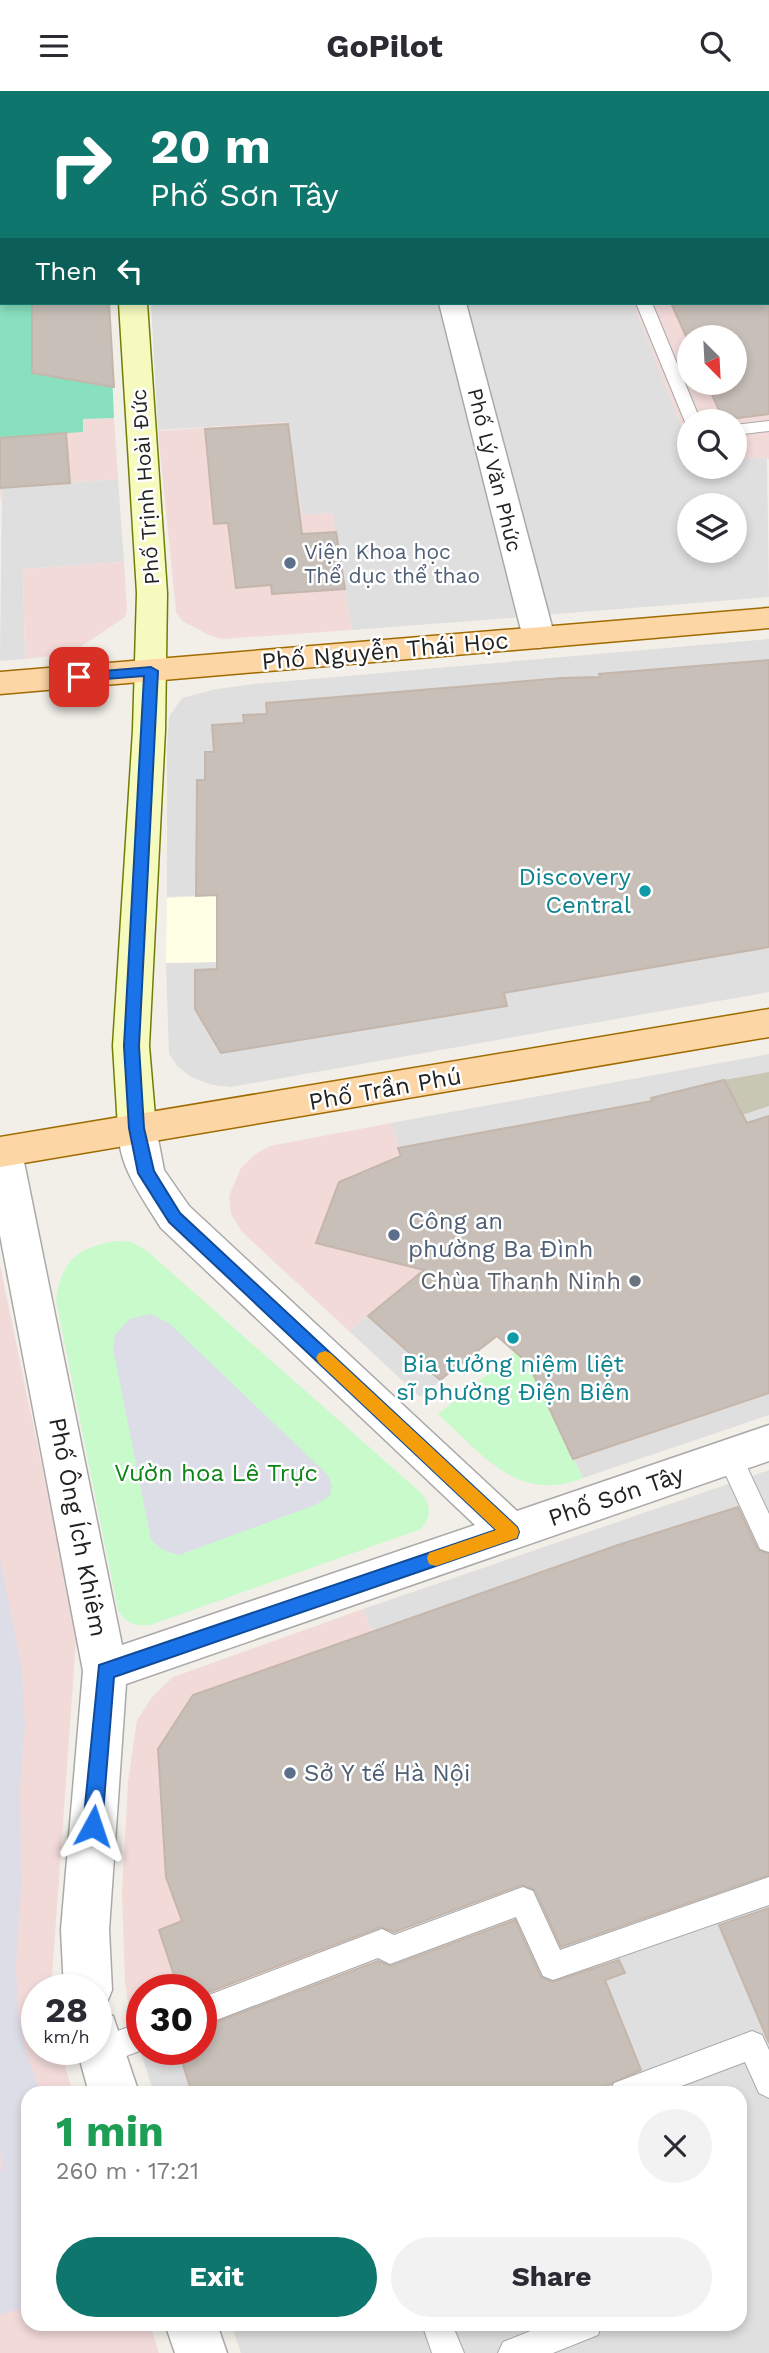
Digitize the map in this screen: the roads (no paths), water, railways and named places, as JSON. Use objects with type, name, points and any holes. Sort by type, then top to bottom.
[{"type":"main road","name":"Phố Nguyễn Thái Học","points":[[0,683],[769,618]]},
{"type":"main road","name":"Phố Trần Phú","points":[[2,1152],[769,1023]]},
{"type":"street","name":"Phố Trịnh Hoài Đức","points":[[133,305],[152,593],[151,671],[131,1046],[136,1128]]},
{"type":"street","name":"Phố Lý Văn Phức","points":[[453,305],[539,638]]},
{"type":"street","points":[[136,1128],[146,1173],[175,1217],[511,1532]]},
{"type":"street","name":"Phố Ông Ích Khiêm","points":[[2,1152],[105,1671],[85,1930],[87,1974]]},
{"type":"street","name":"Phố Sơn Tây","points":[[105,1671],[769,1443]]},
{"type":"street","points":[[193,2331],[201,2353]]},
{"type":"lane","points":[[645,305],[689,409]]},
{"type":"lane","points":[[747,429],[769,426]]},
{"type":"lane","points":[[747,441],[769,439]]},
{"type":"lane","points":[[729,1456],[769,1541]]},
{"type":"lane","points":[[217,2007],[382,1943],[390,1950],[523,1901],[553,1966],[769,1891]]},
{"type":"lane","points":[[650,2086],[752,2045],[769,2083]]},
{"type":"lane","points":[[440,2331],[448,2353]]},
{"type":"lane","points":[[514,2353],[569,2331]]},
{"type":"place","name":"Viện Khoa học Thể dục thể thao","points":[[290,563]]},
{"type":"place","name":"Discovery Central","points":[[645,891]]},
{"type":"place","name":"Công an phường Ba Đình","points":[[394,1235]]},
{"type":"place","name":"Chùa Thanh Ninh","points":[[635,1281]]},
{"type":"place","name":"Bia tưởng niệm liệt sĩ phường Điện Biên","points":[[513,1338]]},
{"type":"place","name":"Sở Y tế Hà Nội","points":[[290,1773]]},
{"type":"park label","name":"Vườn hoa Lê Trực","points":[[216,1473]]}]
